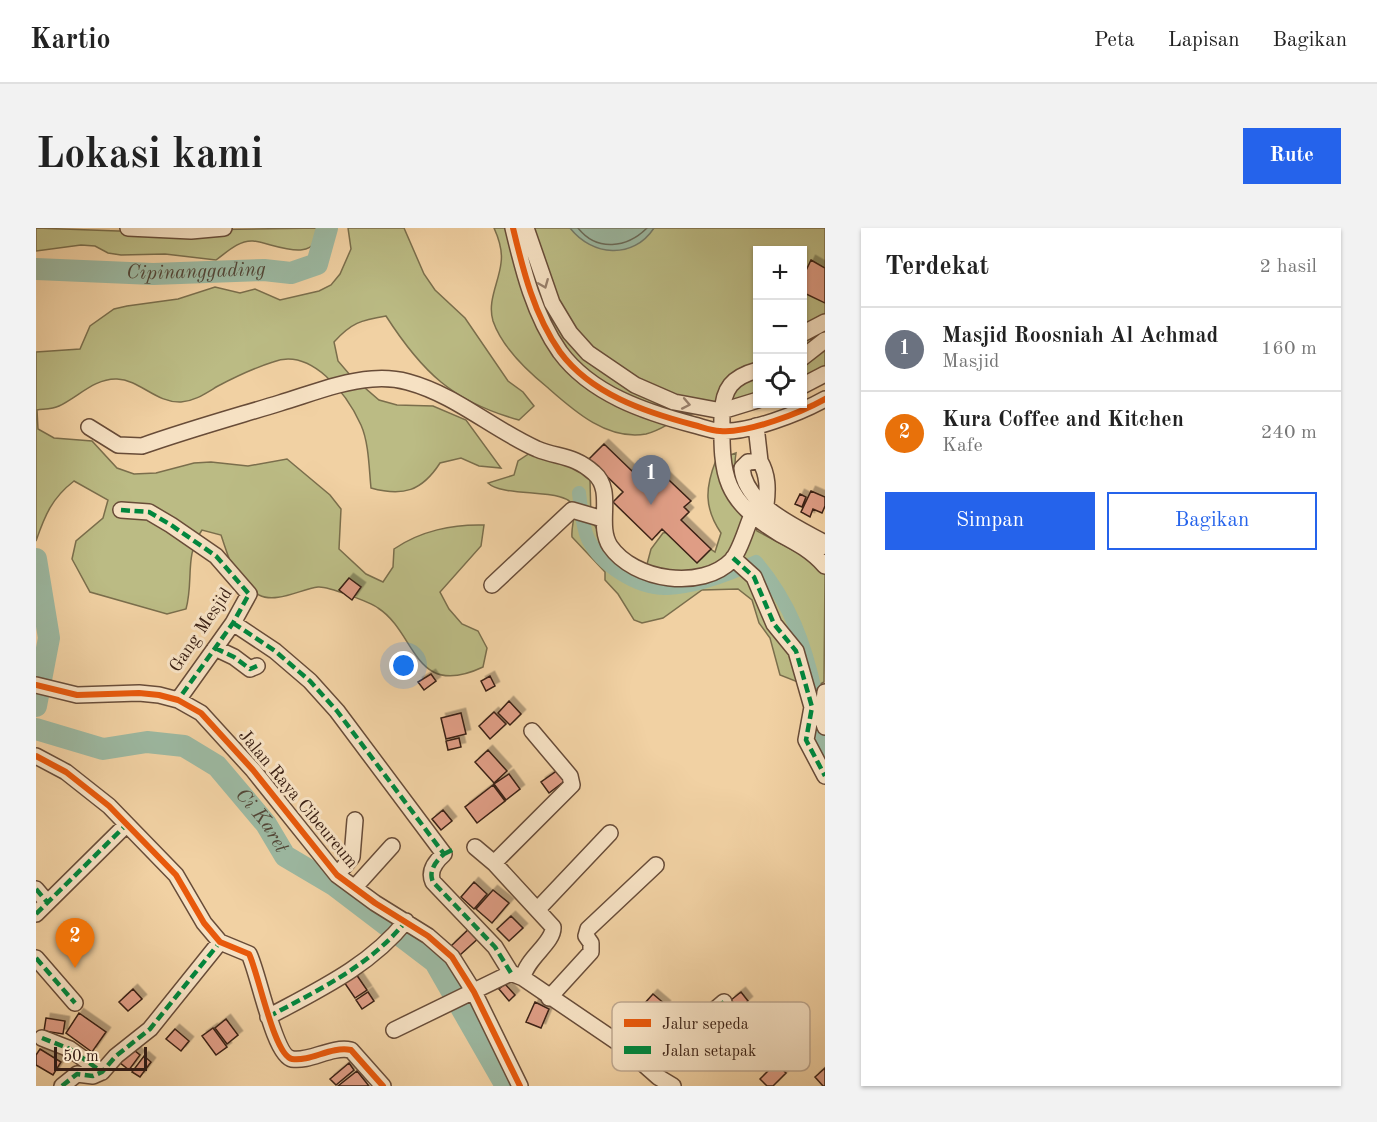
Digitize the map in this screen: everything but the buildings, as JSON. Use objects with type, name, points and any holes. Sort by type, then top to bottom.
[{"type":"street","points":[[128,228],[191,231],[224,228]]},
{"type":"street","points":[[513,228],[537,310],[549,336],[572,366],[630,405],[722,432],[756,426],[825,399]]},
{"type":"street","points":[[526,228],[552,303],[570,333],[588,353],[634,385],[660,398],[722,411],[753,402]]},
{"type":"street","points":[[807,331],[825,322]]},
{"type":"street","points":[[807,354],[825,340]]},
{"type":"street","points":[[753,371],[737,377],[730,383],[724,394],[722,432],[726,480],[735,498],[752,514],[822,554]]},
{"type":"street","points":[[807,383],[825,374]]},
{"type":"street","points":[[89,428],[118,445],[142,446],[319,391],[371,379],[401,381],[453,399],[539,450],[580,461],[600,479],[604,491],[596,516],[610,545],[628,564],[650,574],[687,578],[719,570],[738,562]]},
{"type":"street","points":[[756,426],[760,461],[768,489],[766,505]]},
{"type":"street","points":[[760,461],[748,462],[742,468],[743,478],[748,487],[822,554]]},
{"type":"street","name":"Gang Mesjid","points":[[122,510],[141,510],[157,516],[216,556],[232,572],[250,597],[178,700]]},
{"type":"street","points":[[492,585],[572,510],[596,516]]},
{"type":"street","points":[[738,562],[752,514]]},
{"type":"street","points":[[738,562],[754,577],[774,624],[791,642],[801,666],[812,707],[806,740],[825,776]]},
{"type":"street","points":[[233,622],[275,651],[310,681],[450,851],[433,868],[431,874],[433,882],[495,947],[517,976],[612,1039]]},
{"type":"street","points":[[214,648],[234,657],[250,669],[257,666]]},
{"type":"street","name":"Jalan Raya Cibeureum","points":[[36,685],[77,694],[139,693],[178,700],[201,713],[221,731],[338,875],[375,903],[398,931],[429,936],[452,957],[462,996],[520,1086]]},
{"type":"street","points":[[825,692],[822,718],[825,727]]},
{"type":"street","points":[[494,863],[569,789],[573,782],[532,731]]},
{"type":"street","points":[[36,756],[82,783],[176,875],[204,923],[220,942],[249,954],[268,1017],[290,1059],[337,1049],[351,1050],[383,1086]]},
{"type":"street","points":[[338,875],[352,857],[355,820]]},
{"type":"street","points":[[36,915],[126,825]]},
{"type":"street","points":[[538,909],[610,832]]},
{"type":"street","points":[[355,887],[392,846]]},
{"type":"street","points":[[394,1030],[462,996],[517,976],[554,932],[551,922],[494,863],[475,847]]},
{"type":"street","points":[[549,998],[591,952],[591,943],[586,936],[588,929],[656,865]]},
{"type":"street","points":[[36,889],[47,902]]},
{"type":"street","points":[[268,1017],[348,973],[398,931]]},
{"type":"street","points":[[62,1086],[77,1074],[93,1076],[102,1072],[116,1056],[150,1029],[220,942]]},
{"type":"street","points":[[36,958],[75,1003]]},
{"type":"street","points":[[42,1038],[70,1049],[102,1072]]},
{"type":"street","points":[[652,1071],[673,1086]]},
{"type":"green space","points":[[36,228],[118,231],[320,228],[317,240],[311,247],[303,250],[248,241],[233,247],[216,260],[165,254],[121,255],[108,253],[95,246],[81,245],[36,251]]},
{"type":"green space","points":[[348,228],[404,228],[424,274],[435,290],[465,318],[508,381],[523,392],[534,406],[519,420],[496,413],[457,394],[426,369],[386,316],[357,323],[346,330],[334,342],[338,361],[350,375],[379,400],[397,405],[433,406],[466,420],[501,468],[479,466],[461,458],[440,463],[426,480],[411,489],[393,492],[371,488],[364,432],[347,400],[326,376],[314,367],[301,361],[287,359],[252,370],[196,398],[181,402],[164,399],[125,380],[101,382],[59,406],[37,410],[38,429],[54,438],[92,441],[117,468],[134,474],[156,473],[194,463],[211,462],[248,466],[287,459],[330,495],[341,509],[339,549],[366,574],[383,582],[393,567],[394,549],[404,543],[437,530],[484,525],[481,546],[440,592],[449,609],[462,624],[478,631],[487,648],[483,667],[460,675],[443,675],[429,669],[419,659],[391,619],[378,608],[358,598],[318,587],[281,597],[259,595],[243,583],[238,576],[221,535],[202,530],[193,549],[186,609],[167,614],[90,592],[72,559],[76,541],[103,518],[108,500],[74,481],[60,494],[50,508],[36,541],[36,352],[80,349],[90,326],[114,309],[178,299],[215,287],[240,293],[255,289],[280,300],[319,291],[331,285],[340,274],[351,249]]},
{"type":"green space","points":[[494,228],[825,228],[825,366],[807,377],[807,246],[753,246],[753,397],[692,414],[646,434],[618,433],[604,428],[568,405],[531,373],[502,340],[493,321],[491,306],[500,270],[499,240]]},
{"type":"green space","points":[[530,453],[576,468],[590,480],[591,519],[610,552],[646,568],[651,549],[663,533],[682,530],[715,552],[721,533],[715,524],[709,506],[708,489],[716,460],[736,453],[737,483],[759,527],[756,528],[757,531],[813,561],[825,573],[824,682],[813,688],[780,675],[770,638],[759,623],[752,600],[738,589],[702,590],[663,618],[642,623],[634,620],[618,594],[605,580],[605,572],[572,537],[574,509],[570,502],[562,497],[508,491],[488,483],[514,475],[518,461]]},
{"type":"water","points":[[570,228],[654,228],[635,245],[612,250],[601,249],[589,244]]},
{"type":"waterway","name":"Cipinanggading","points":[[36,269],[153,274],[264,270],[291,273],[317,264],[327,228]]},
{"type":"waterway","points":[[579,493],[584,528],[594,549],[611,566],[632,580],[656,587],[678,587],[724,575],[756,562],[778,592],[795,624],[807,658],[816,695],[825,749]]},
{"type":"waterway","name":"Ci Karet","points":[[36,559],[49,638],[36,706]]},
{"type":"waterway","name":"Ci Karet","points":[[36,729],[103,749],[147,742],[184,746],[217,766],[266,824],[285,856],[334,885],[435,962],[506,1086]]},
{"type":"marked path","points":[[121,510],[149,512],[171,525],[216,556],[249,594],[233,623],[178,700]]},
{"type":"marked path","points":[[733,558],[754,577],[774,624],[796,651],[812,707],[806,740],[825,776]]},
{"type":"marked path","points":[[233,623],[275,651],[310,681],[337,711],[444,854],[432,870],[433,882],[495,947],[511,973]]},
{"type":"marked path","points":[[215,648],[234,657],[250,669],[257,666]]},
{"type":"marked path","points":[[36,914],[126,825]]},
{"type":"marked path","points":[[444,854],[456,848]]},
{"type":"marked path","points":[[36,889],[47,902]]},
{"type":"marked path","points":[[268,1017],[324,987],[360,964],[392,937],[406,921]]},
{"type":"marked path","points":[[62,1086],[77,1074],[93,1076],[102,1072],[116,1056],[150,1029],[220,942]]},
{"type":"marked path","points":[[36,958],[75,1003]]},
{"type":"marked path","points":[[42,1038],[70,1049],[102,1072]]},
{"type":"cycle path","points":[[513,228],[530,292],[551,338],[573,367],[603,390],[657,414],[720,431],[759,426],[789,416],[825,399]]},
{"type":"cycle path","points":[[36,685],[77,695],[139,693],[159,695],[178,700],[201,713],[253,770],[337,875],[375,903],[428,936],[452,957],[474,992],[520,1086]]},
{"type":"cycle path","points":[[36,756],[66,772],[109,806],[176,875],[204,923],[220,942],[249,954],[273,1029],[285,1054],[292,1059],[299,1059],[336,1050],[351,1050],[383,1086]]},
{"type":"place","name":"Masjid Roosniah Al Achmad","points":[[651,505]]},
{"type":"place","name":"Kura Coffee and Kitchen","points":[[75,968]]}]
